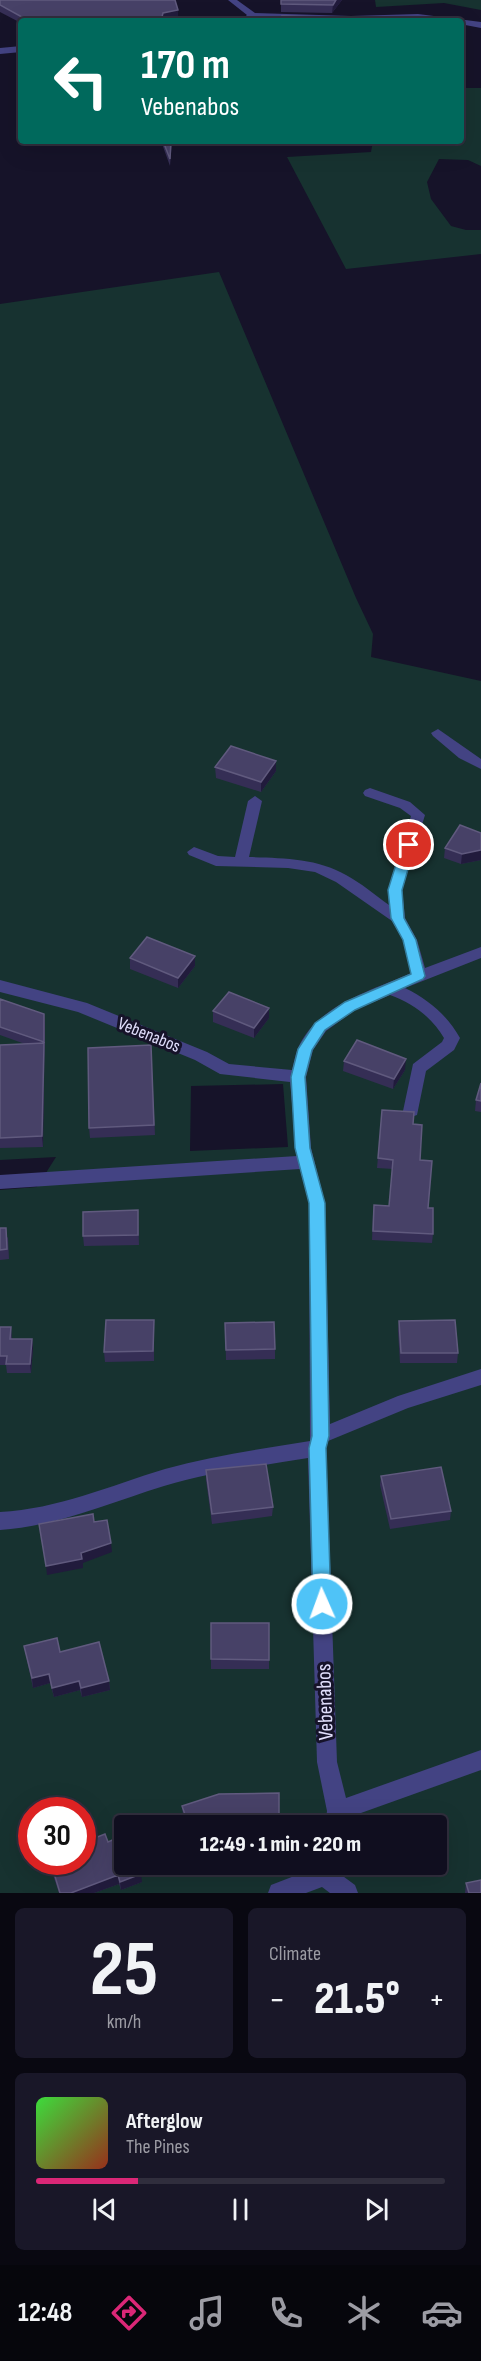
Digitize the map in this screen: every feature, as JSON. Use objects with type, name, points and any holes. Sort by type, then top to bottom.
[{"type":"street","points":[[232,0],[253,15],[312,18]]},
{"type":"street","points":[[248,18],[253,15]]},
{"type":"street","points":[[396,18],[428,18]]},
{"type":"street","points":[[464,22],[481,25]]},
{"type":"street","points":[[0,51],[18,51]]},
{"type":"street","points":[[438,733],[464,755],[481,765]]},
{"type":"street","points":[[370,793],[405,805],[418,814],[395,890],[398,918],[410,940],[418,976]]},
{"type":"street","points":[[242,862],[255,801]]},
{"type":"street","points":[[194,852],[216,861],[288,863],[318,868],[340,878],[398,918]]},
{"type":"street","name":"Vebenabos","points":[[336,1815],[327,1762],[319,1442],[317,1203],[305,1162],[298,1077],[305,1049],[320,1027],[350,1006],[418,976],[481,952]]},
{"type":"street","name":"Vebenabos","points":[[0,986],[82,1007],[201,1056],[226,1070],[298,1077]]},
{"type":"street","points":[[390,989],[411,996],[446,1027],[452,1038],[448,1046],[419,1068],[411,1111]]},
{"type":"street","points":[[0,1182],[305,1162]]},
{"type":"street","points":[[0,1521],[20,1521],[105,1500],[164,1478],[319,1442],[404,1402],[481,1377]]},
{"type":"street","name":"Vebenabos","points":[[344,1815],[481,1760]]},
{"type":"street","points":[[279,1893],[315,1875]]},
{"type":"street","points":[[330,1875],[347,1893]]},
{"type":"green space","points":[[375,0],[481,0],[481,10],[444,3],[376,7]]},
{"type":"green space","points":[[464,88],[481,88],[481,166],[468,160],[439,159],[427,182],[431,199],[451,226],[466,230],[481,230],[481,254],[346,269],[287,157],[371,152],[372,144],[464,144]]},
{"type":"green space","points":[[219,272],[373,634],[371,657],[481,681],[481,1893],[0,1893],[0,1190],[37,1187],[56,1157],[0,1160],[0,304]],"holes":[[[283,1084],[288,1147],[190,1151],[191,1086]]]},
{"type":"building","points":[[0,0],[175,0],[178,10],[163,13],[162,18],[24,18],[0,5]]},
{"type":"building","points":[[281,0],[336,0],[333,5],[281,4]]},
{"type":"building","points":[[282,16],[326,17],[325,18],[282,18]]},
{"type":"building","points":[[164,144],[171,144],[170,159]]},
{"type":"building","points":[[231,746],[276,761],[261,782],[215,767]]},
{"type":"building","points":[[460,825],[481,833],[481,850],[462,854],[445,848]]},
{"type":"building","points":[[147,937],[195,956],[178,978],[130,958]]},
{"type":"building","points":[[229,992],[269,1008],[254,1028],[213,1011]]},
{"type":"building","points":[[0,999],[44,1014],[44,1042],[0,1027]]},
{"type":"building","points":[[357,1040],[406,1059],[394,1079],[344,1061]]},
{"type":"building","points":[[44,1043],[42,1136],[0,1138],[0,1045]]},
{"type":"building","points":[[151,1045],[154,1125],[89,1128],[88,1048]]},
{"type":"building","points":[[481,1083],[481,1101],[476,1100]]},
{"type":"building","points":[[382,1110],[414,1112],[413,1124],[422,1125],[420,1160],[432,1161],[428,1208],[433,1208],[433,1234],[373,1231],[374,1205],[389,1206],[393,1160],[378,1158]]},
{"type":"building","points":[[138,1210],[138,1235],[83,1236],[83,1212]]},
{"type":"building","points":[[0,1228],[6,1228],[7,1249],[0,1250]]},
{"type":"building","points":[[106,1320],[154,1320],[153,1351],[104,1352]]},
{"type":"building","points":[[455,1320],[458,1353],[401,1353],[399,1321]]},
{"type":"building","points":[[274,1322],[275,1349],[226,1350],[225,1323]]},
{"type":"building","points":[[0,1327],[11,1327],[10,1339],[32,1339],[30,1364],[6,1364],[7,1356],[0,1356]]},
{"type":"building","points":[[266,1464],[273,1507],[212,1514],[206,1470]]},
{"type":"building","points":[[441,1467],[451,1511],[391,1519],[381,1476]]},
{"type":"building","points":[[93,1514],[94,1522],[107,1520],[111,1543],[81,1553],[82,1559],[46,1566],[39,1524]]},
{"type":"building","points":[[211,1623],[269,1623],[269,1660],[211,1659]]},
{"type":"building","points":[[57,1638],[60,1652],[99,1642],[109,1681],[81,1688],[79,1681],[52,1688],[49,1674],[32,1678],[24,1646]]},
{"type":"building","points":[[279,1793],[279,1815],[185,1815],[182,1806],[219,1794]]},
{"type":"building","points":[[105,1834],[108,1842],[114,1839],[114,1875],[118,1875],[71,1893],[60,1893],[55,1875],[96,1875],[96,1838]]},
{"type":"building","points":[[118,1875],[138,1875],[120,1882]]},
{"type":"building","points":[[481,1880],[481,1893],[469,1893],[466,1883]]},
{"type":"route","points":[[322,1604],[317,1448],[321,1436],[317,1203],[305,1162],[298,1077],[305,1049],[320,1027],[350,1006],[418,976],[410,940],[398,918],[395,890],[409,845]]}]
